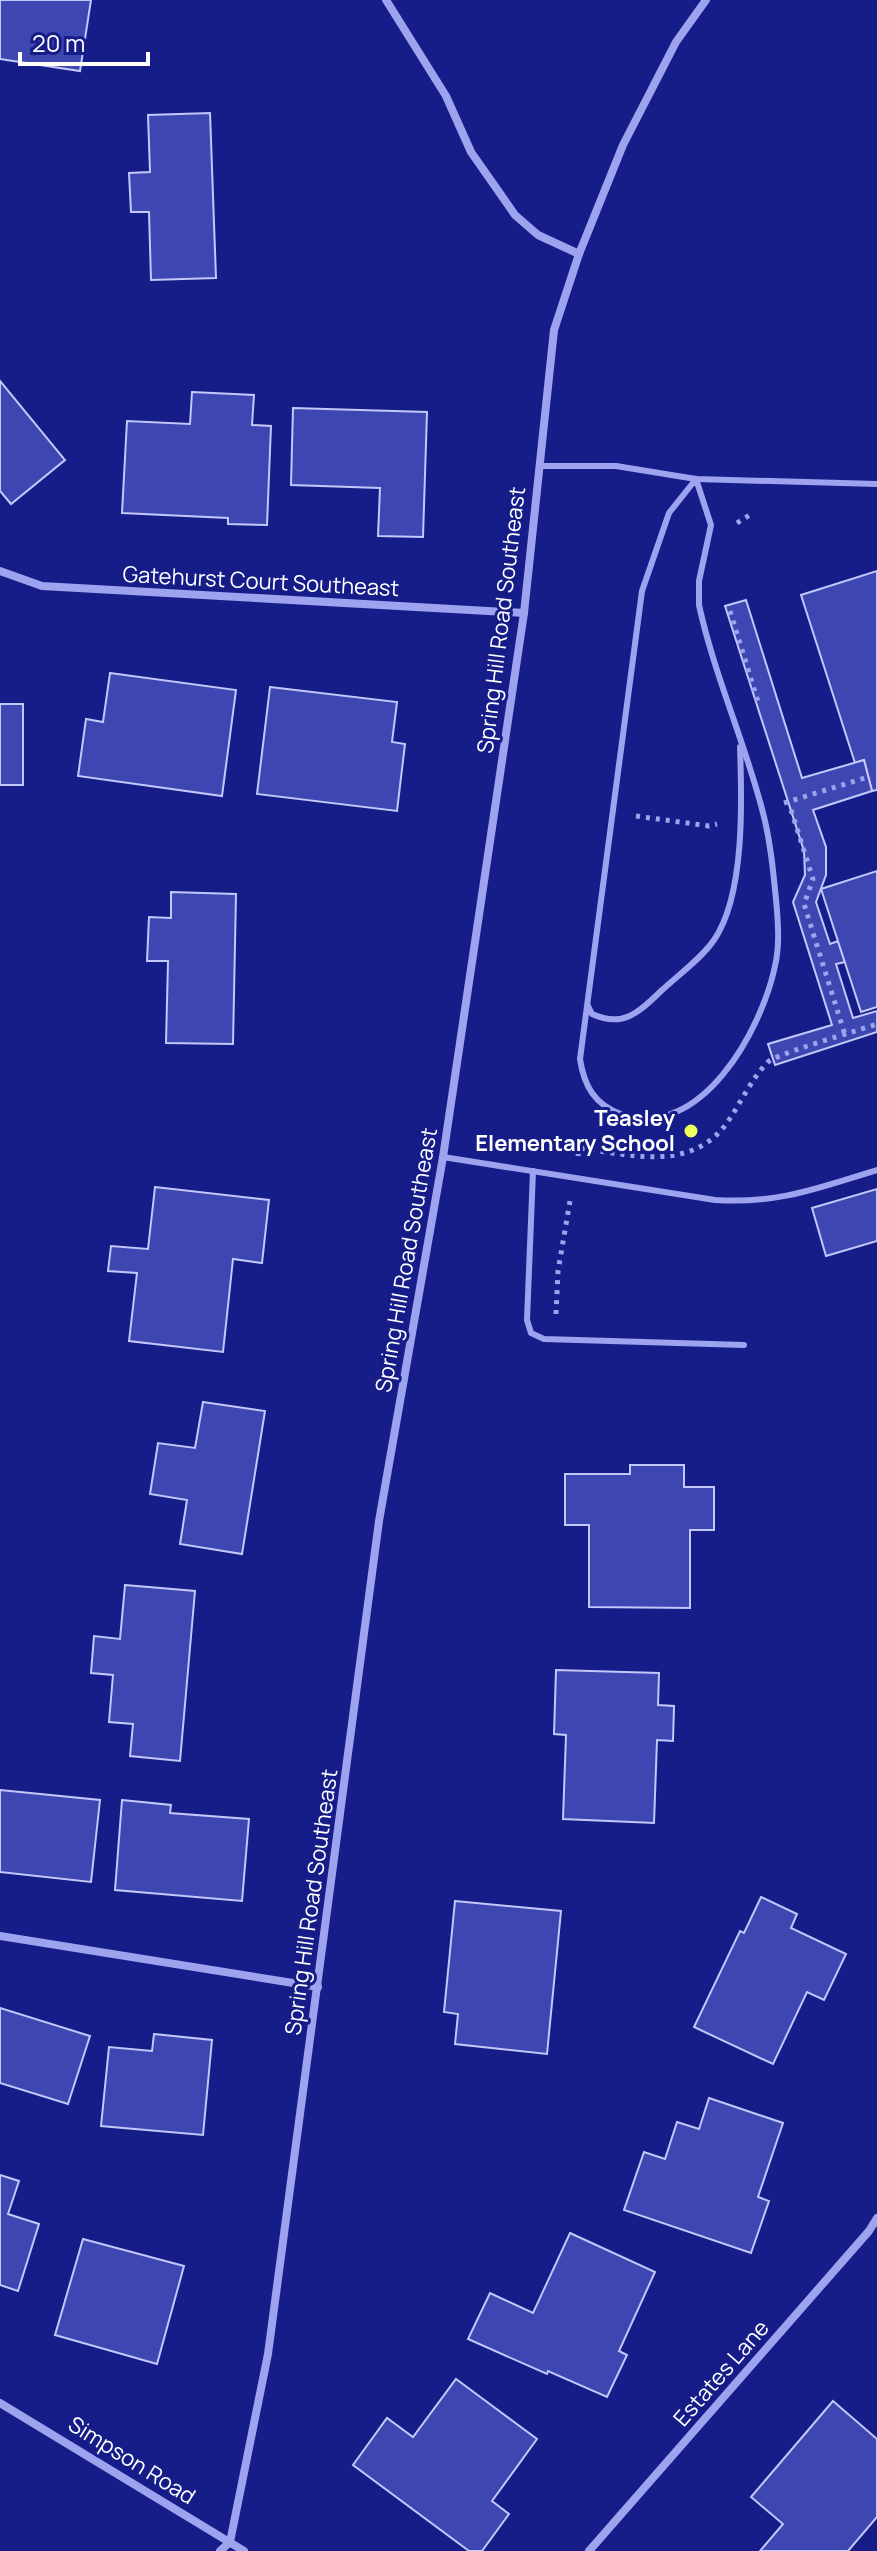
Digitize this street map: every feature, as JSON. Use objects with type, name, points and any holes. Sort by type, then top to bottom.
[{"type":"street","points":[[386,0],[446,96],[471,152],[515,215],[538,235],[579,254]]},
{"type":"street","name":"Spring Hill Road Southeast","points":[[230,2542],[268,2354],[379,1521],[443,1157],[524,613],[554,330],[579,254],[639,111],[676,42],[706,0]]},
{"type":"street","name":"Gatehurst Court Southeast","points":[[0,571],[42,586],[524,613]]},
{"type":"street","points":[[0,1936],[318,1987]]},
{"type":"street","name":"Estates Lane","points":[[589,2551],[869,2231],[877,2218]]},
{"type":"street","name":"Simpson Road","points":[[0,2403],[244,2551]]},
{"type":"street","points":[[220,2551],[230,2542]]},
{"type":"lane","points":[[539,466],[616,466],[696,479],[877,484]]},
{"type":"lane","points":[[696,479],[711,525],[699,581],[699,605],[763,810],[773,865],[778,926],[776,966],[746,1042],[705,1095],[681,1110],[653,1118],[630,1117],[610,1110],[594,1097],[583,1080],[580,1059],[634,630],[642,591],[669,513],[696,479]]},
{"type":"lane","points":[[587,1003],[592,1014],[608,1021],[627,1018],[643,1008],[713,941],[726,917],[737,867],[742,801],[739,735]]},
{"type":"lane","points":[[443,1157],[715,1200],[748,1202],[788,1197],[877,1170]]},
{"type":"lane","points":[[533,1171],[527,1320],[531,1333],[544,1339],[744,1345]]},
{"type":"path","points":[[556,1339],[558,1271],[579,1148],[668,1158],[697,1148],[722,1130],[769,1060],[877,1024]]},
{"type":"building","points":[[0,0],[91,0],[80,71],[0,59]]},
{"type":"building","points":[[210,113],[216,278],[151,280],[149,212],[131,212],[129,173],[150,172],[148,115]]},
{"type":"building","points":[[0,381],[65,460],[11,504],[0,491]]},
{"type":"building","points":[[192,392],[254,395],[252,425],[271,426],[267,525],[228,524],[228,518],[122,513],[127,421],[190,424]]},
{"type":"building","points":[[293,408],[427,412],[423,537],[378,536],[380,488],[291,485]]},
{"type":"building","points":[[877,571],[877,790],[872,791],[864,760],[855,763],[801,595]]},
{"type":"building","points":[[746,600],[802,778],[864,760],[872,791],[813,810],[826,847],[826,875],[816,902],[830,944],[838,941],[845,962],[836,964],[853,1018],[877,1011],[877,1032],[775,1065],[768,1044],[832,1025],[793,902],[805,875],[804,851],[725,606]]},
{"type":"building","points":[[110,673],[236,690],[222,796],[78,776],[86,719],[103,722]]},
{"type":"building","points":[[270,687],[397,702],[392,742],[405,744],[397,811],[257,794]]},
{"type":"building","points":[[0,704],[23,704],[23,785],[0,785]]},
{"type":"building","points":[[877,871],[877,1007],[861,1012],[821,889]]},
{"type":"building","points":[[171,892],[236,894],[233,1044],[166,1043],[168,961],[147,961],[149,917],[171,918]]},
{"type":"building","points":[[155,1187],[269,1200],[262,1263],[233,1259],[223,1352],[129,1341],[137,1273],[108,1271],[111,1246],[148,1249]]},
{"type":"building","points":[[877,1189],[877,1241],[826,1256],[812,1208]]},
{"type":"building","points":[[203,1402],[265,1411],[242,1554],[180,1544],[187,1500],[150,1494],[158,1443],[195,1448]]},
{"type":"building","points":[[630,1465],[684,1465],[684,1487],[714,1487],[714,1530],[690,1530],[690,1608],[589,1607],[589,1525],[565,1525],[565,1474],[630,1474]]},
{"type":"building","points":[[125,1585],[195,1591],[180,1761],[130,1756],[133,1724],[109,1722],[113,1675],[91,1673],[94,1636],[120,1639]]},
{"type":"building","points":[[556,1670],[659,1673],[658,1705],[674,1706],[673,1741],[657,1740],[654,1823],[563,1819],[566,1735],[554,1734]]},
{"type":"building","points":[[0,1790],[100,1800],[91,1882],[0,1872]]},
{"type":"building","points":[[122,1800],[171,1805],[170,1813],[249,1819],[242,1901],[115,1890]]},
{"type":"building","points":[[761,1897],[797,1914],[791,1928],[846,1954],[824,2000],[807,1992],[773,2064],[694,2027],[740,1931],[744,1933]]},
{"type":"building","points":[[455,1901],[561,1911],[547,2054],[455,2044],[458,2014],[444,2012]]},
{"type":"building","points":[[0,2008],[90,2036],[68,2104],[0,2083]]},
{"type":"building","points":[[154,2034],[212,2040],[203,2135],[101,2126],[109,2047],[152,2051]]},
{"type":"building","points":[[709,2098],[783,2123],[758,2197],[769,2201],[751,2253],[624,2210],[644,2152],[665,2159],[677,2122],[699,2129]]},
{"type":"building","points":[[0,2175],[19,2181],[8,2214],[39,2224],[18,2291],[0,2285]]},
{"type":"building","points":[[570,2233],[655,2272],[619,2351],[627,2355],[607,2397],[468,2339],[490,2293],[533,2313]]},
{"type":"building","points":[[83,2239],[184,2266],[157,2364],[55,2335]]},
{"type":"building","points":[[456,2379],[537,2439],[492,2501],[509,2514],[482,2551],[469,2551],[353,2465],[387,2418],[413,2437]]},
{"type":"building","points":[[833,2401],[877,2439],[877,2517],[848,2551],[760,2551],[783,2524],[751,2497]]},
{"type":"place","name":"Teasley Elementary School","points":[[691,1131]]}]
